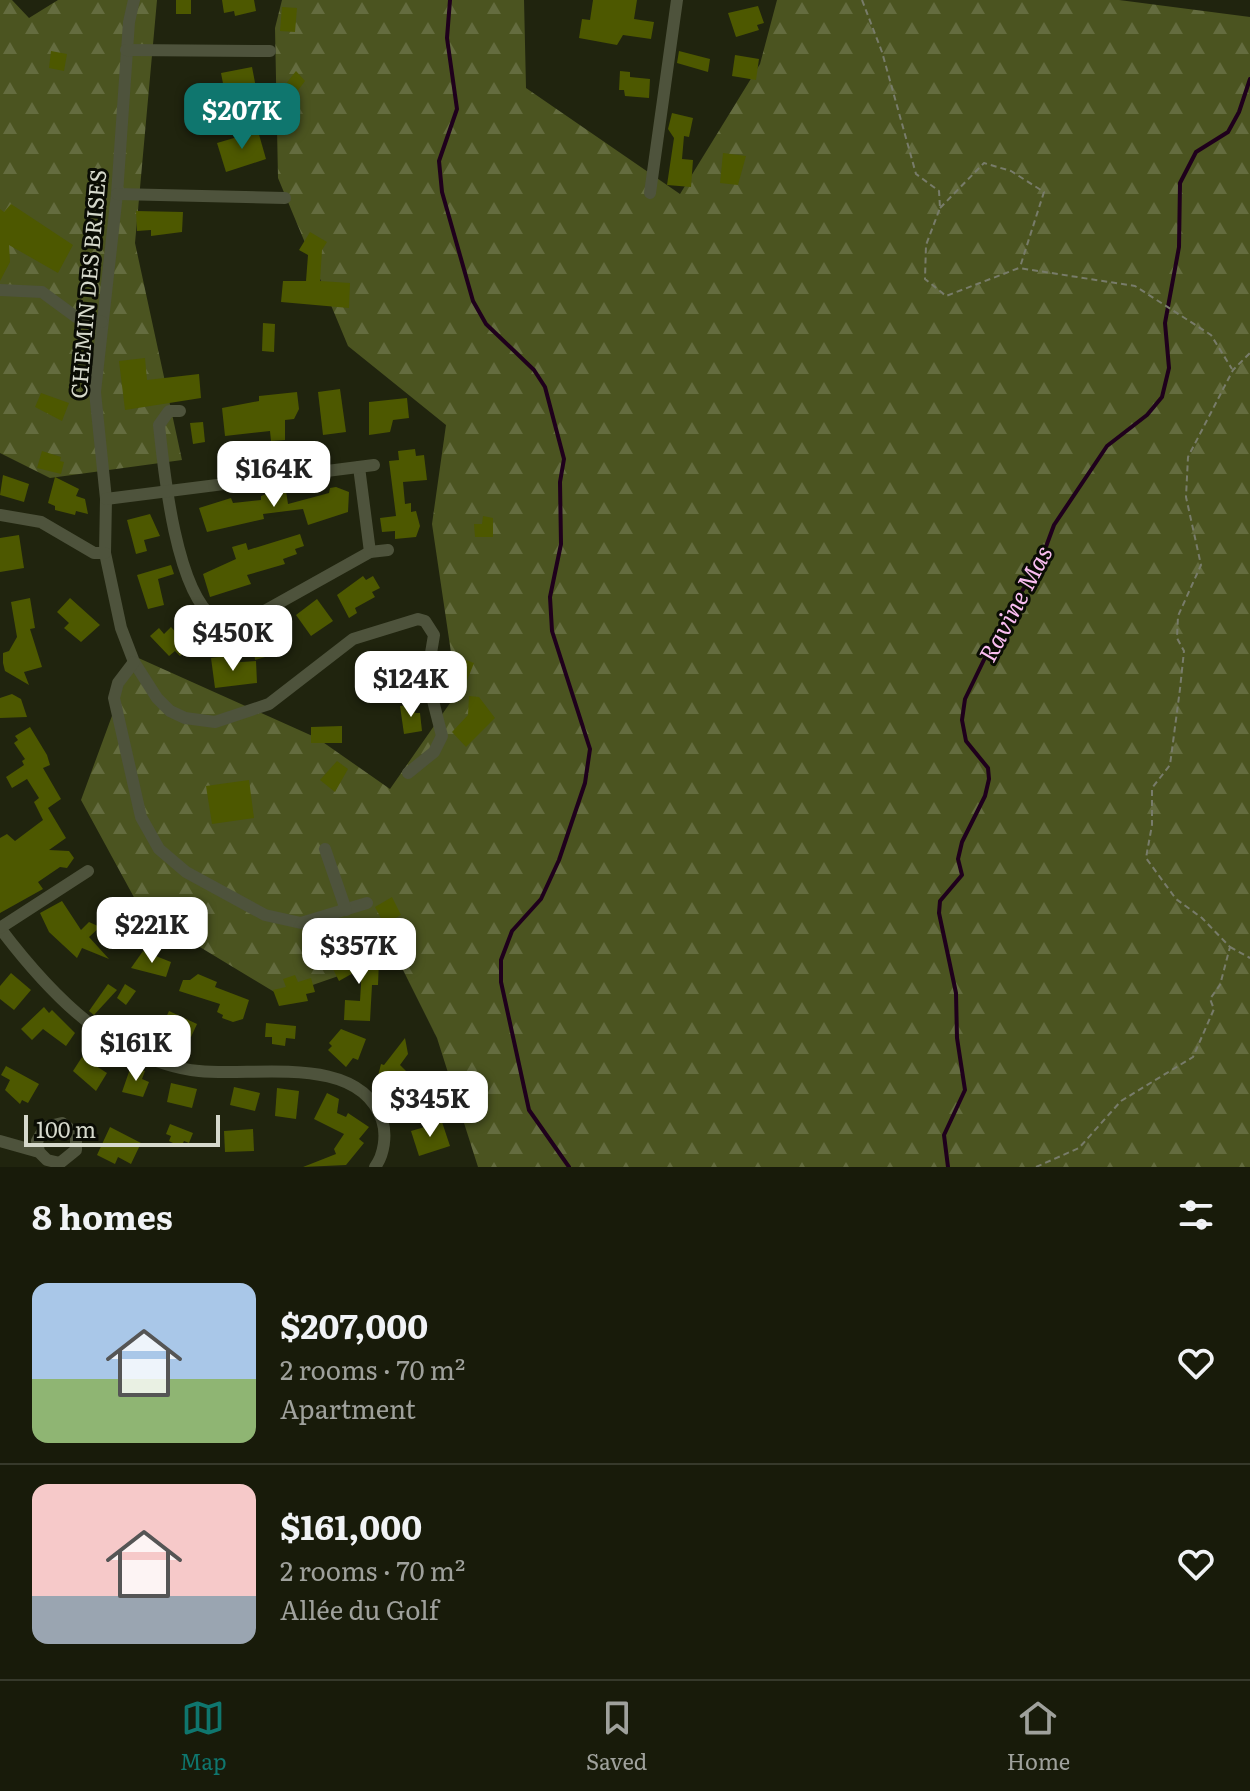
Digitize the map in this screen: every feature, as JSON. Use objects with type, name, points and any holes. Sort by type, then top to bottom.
[{"type":"street","name":"CHEMIN DES BRISES","points":[[134,0],[126,50],[117,194],[95,392],[106,499],[105,553],[121,628],[134,662],[157,698],[170,711],[185,718],[215,722],[269,704],[353,639],[418,619],[425,621],[434,635],[427,677],[442,736],[434,752],[408,773]]},
{"type":"street","points":[[650,193],[677,0]]},
{"type":"street","points":[[126,50],[270,51]]},
{"type":"street","points":[[117,194],[285,198]]},
{"type":"street","points":[[0,290],[42,292],[76,317],[102,322]]},
{"type":"street","points":[[180,411],[169,411],[159,425],[166,492],[194,598],[215,619],[236,623],[252,618],[370,552],[388,550]]},
{"type":"street","points":[[106,499],[374,465]]},
{"type":"street","points":[[359,467],[370,552]]},
{"type":"street","points":[[0,515],[41,522],[94,553],[105,553]]},
{"type":"street","points":[[134,662],[118,683],[114,698],[137,805],[159,849],[186,872],[265,915],[301,923],[367,903]]},
{"type":"street","points":[[325,849],[346,910]]},
{"type":"street","points":[[88,871],[0,928],[20,954],[87,1021],[130,1050],[171,1066],[199,1071],[325,1075],[359,1088],[374,1102],[383,1123],[385,1142],[375,1167]]},
{"type":"street","points":[[0,1141],[39,1152]]},
{"type":"path","points":[[862,0],[887,66],[916,174],[939,191],[940,208]]},
{"type":"path","points":[[1019,268],[1044,192],[1011,171],[984,163],[940,208],[926,245],[925,279],[946,296],[1019,268],[1135,286],[1211,335],[1233,370]]},
{"type":"path","points":[[1250,353],[1233,370],[1188,457],[1186,497],[1201,565],[1178,616],[1177,638],[1184,651],[1170,765],[1152,788],[1152,825],[1146,858],[1176,899],[1202,918],[1230,947],[1250,958]]},
{"type":"path","points":[[1036,1167],[1079,1148],[1121,1101],[1193,1057],[1214,1009],[1210,999],[1220,985],[1230,947]]},
{"type":"green space","points":[[0,0],[12,0],[29,18],[58,0],[157,0],[135,243],[182,460],[50,478],[0,453]]},
{"type":"green space","points":[[282,0],[524,0],[526,88],[680,194],[760,64],[777,0],[1119,0],[1250,17],[1250,1167],[478,1167],[437,1038],[396,956],[281,996],[142,912],[81,800],[134,656],[317,738],[390,789],[457,693],[432,524],[446,425],[348,346],[278,178],[275,28]]},
{"type":"building","points":[[176,0],[191,0],[191,14],[176,14]]},
{"type":"building","points":[[222,0],[254,0],[256,11],[235,16],[234,11],[224,13]]},
{"type":"building","points":[[593,0],[637,0],[634,19],[654,22],[651,39],[623,35],[617,45],[579,38],[582,19],[590,20]]},
{"type":"building","points":[[758,6],[764,23],[757,25],[759,30],[736,37],[728,13]]},
{"type":"building","points":[[282,7],[297,8],[295,32],[280,31]]},
{"type":"building","points":[[51,51],[67,54],[64,71],[49,68]]},
{"type":"building","points":[[679,51],[710,59],[708,72],[677,63]]},
{"type":"building","points":[[735,55],[759,59],[756,80],[732,76]]},
{"type":"building","points":[[252,67],[257,93],[234,98],[233,92],[225,94],[221,73]]},
{"type":"building","points":[[296,71],[305,81],[296,93],[285,85]]},
{"type":"building","points":[[620,71],[630,72],[630,77],[650,79],[649,98],[625,96],[624,90],[619,90]]},
{"type":"building","points":[[672,113],[693,118],[689,137],[684,136],[682,159],[693,160],[691,187],[667,185],[674,138],[668,129]]},
{"type":"building","points":[[258,131],[266,159],[226,172],[217,143]]},
{"type":"building","points":[[723,153],[746,156],[738,185],[720,183]]},
{"type":"building","points":[[11,204],[73,245],[58,273],[9,245],[10,262],[0,281],[0,209],[4,212]]},
{"type":"building","points":[[136,211],[183,212],[182,232],[151,236],[151,230],[137,231]]},
{"type":"building","points":[[310,232],[327,242],[322,250],[320,281],[350,283],[349,308],[281,302],[283,281],[306,281],[308,255],[299,250]]},
{"type":"building","points":[[263,323],[275,324],[274,352],[262,351]]},
{"type":"building","points":[[145,358],[147,380],[199,374],[201,398],[125,410],[119,361]]},
{"type":"building","points":[[340,389],[346,432],[323,435],[318,392]]},
{"type":"building","points":[[297,392],[299,409],[294,419],[285,420],[285,440],[271,441],[270,431],[225,436],[222,408],[259,401],[259,396]]},
{"type":"building","points":[[41,393],[69,403],[62,421],[35,407]]},
{"type":"building","points":[[407,398],[409,418],[393,420],[390,432],[369,435],[369,402]]},
{"type":"building","points":[[203,422],[205,442],[193,444],[190,423]]},
{"type":"building","points":[[415,449],[416,456],[424,455],[427,480],[403,482],[405,504],[411,503],[411,512],[416,511],[420,526],[416,537],[395,539],[395,531],[382,532],[380,518],[396,516],[389,461],[399,460],[398,451]]},
{"type":"building","points":[[42,451],[61,457],[60,461],[64,462],[61,474],[37,468]]},
{"type":"building","points":[[3,475],[29,484],[24,502],[0,495]]},
{"type":"building","points":[[55,477],[79,489],[76,496],[85,499],[88,514],[76,511],[75,515],[55,510],[55,506],[48,503]]},
{"type":"building","points":[[330,488],[349,492],[348,512],[308,525],[303,509],[263,514],[264,519],[207,532],[199,508],[231,498],[233,503],[261,500],[261,496],[269,493],[286,491],[288,504],[329,493]]},
{"type":"building","points":[[150,514],[160,536],[144,540],[147,551],[136,554],[127,520]]},
{"type":"building","points":[[483,516],[493,518],[493,537],[475,537],[474,524],[482,524]]},
{"type":"building","points":[[300,534],[304,546],[295,549],[297,554],[283,559],[285,564],[247,575],[251,584],[210,597],[203,574],[236,559],[232,547],[246,543],[248,550]]},
{"type":"building","points":[[19,535],[24,568],[0,572],[0,538]]},
{"type":"building","points":[[171,565],[174,574],[158,579],[164,605],[148,609],[137,575]]},
{"type":"building","points":[[363,576],[366,580],[373,576],[380,588],[372,592],[375,597],[355,608],[357,613],[349,618],[337,595]]},
{"type":"building","points":[[30,598],[35,628],[30,629],[42,667],[24,672],[29,685],[5,671],[3,653],[9,651],[17,637],[11,602]]},
{"type":"building","points":[[70,598],[100,625],[81,642],[64,628],[69,623],[57,612]]},
{"type":"building","points":[[317,599],[333,621],[311,636],[296,615]]},
{"type":"building","points":[[281,622],[289,650],[255,660],[254,649],[264,646],[259,628]]},
{"type":"building","points":[[171,627],[189,647],[180,656],[175,651],[169,656],[150,636],[159,628],[164,634]]},
{"type":"building","points":[[226,656],[227,663],[256,661],[257,683],[215,688],[211,658]]},
{"type":"building","points":[[455,656],[474,663],[466,683],[447,675]]},
{"type":"building","points":[[12,694],[21,699],[27,717],[0,718],[0,698]]},
{"type":"building","points":[[469,696],[479,697],[495,718],[466,747],[452,732],[468,715]]},
{"type":"building","points":[[414,704],[415,713],[420,713],[422,731],[404,734],[400,706]]},
{"type":"building","points":[[342,726],[342,743],[311,743],[311,727]]},
{"type":"building","points":[[30,727],[47,755],[50,765],[43,768],[61,799],[48,808],[66,838],[49,850],[69,851],[74,858],[67,868],[60,867],[38,882],[43,889],[0,913],[0,838],[7,834],[15,841],[43,820],[34,802],[39,798],[27,779],[12,788],[6,777],[24,765],[22,761],[25,759],[14,743],[18,740],[15,736]]},
{"type":"building","points":[[337,761],[348,769],[335,792],[320,780]]},
{"type":"building","points":[[249,780],[254,818],[212,824],[206,786]]},
{"type":"building","points":[[392,897],[401,915],[384,924],[375,907]]},
{"type":"building","points":[[62,901],[81,930],[89,922],[100,927],[89,937],[109,959],[82,948],[77,958],[49,932],[40,913]]},
{"type":"building","points":[[143,951],[171,962],[166,977],[131,968]]},
{"type":"building","points":[[348,958],[379,960],[378,985],[372,985],[370,1021],[344,1020],[345,1000],[360,1001],[362,968],[339,981],[332,967]]},
{"type":"building","points":[[11,973],[31,990],[14,1010],[0,999],[0,986]]},
{"type":"building","points":[[198,974],[217,982],[215,987],[249,1000],[243,1019],[233,1022],[222,1018],[223,1015],[217,1012],[220,1004],[179,991],[183,980],[190,980]]},
{"type":"building","points":[[295,975],[298,982],[311,978],[315,992],[306,994],[308,1001],[279,1006],[273,990],[286,987],[283,979]]},
{"type":"building","points":[[108,984],[117,990],[94,1015],[89,1011]]},
{"type":"building","points":[[125,984],[136,991],[126,1005],[117,998]]},
{"type":"building","points":[[44,1007],[49,1013],[52,1010],[75,1033],[66,1046],[43,1029],[32,1040],[21,1029]]},
{"type":"building","points":[[169,1011],[197,1024],[191,1037],[163,1024]]},
{"type":"building","points":[[266,1023],[296,1026],[295,1039],[286,1038],[285,1046],[272,1044],[272,1037],[265,1037]]},
{"type":"building","points":[[341,1029],[366,1039],[358,1060],[353,1058],[346,1067],[328,1050],[332,1046],[329,1043]]},
{"type":"building","points":[[405,1038],[408,1054],[400,1065],[408,1073],[404,1079],[410,1085],[406,1090],[395,1093],[390,1081],[381,1084],[378,1076],[381,1064],[384,1065]]},
{"type":"building","points":[[82,1057],[107,1073],[96,1091],[73,1071]]},
{"type":"building","points":[[6,1066],[39,1084],[28,1103],[22,1100],[20,1104],[5,1090],[10,1080],[1,1075]]},
{"type":"building","points":[[131,1066],[145,1071],[142,1079],[149,1082],[143,1097],[122,1092]]},
{"type":"building","points":[[171,1083],[197,1089],[192,1108],[167,1102]]},
{"type":"building","points":[[234,1087],[260,1093],[255,1111],[230,1105]]},
{"type":"building","points":[[277,1088],[299,1091],[296,1119],[275,1116]]},
{"type":"building","points":[[327,1093],[339,1099],[337,1113],[346,1117],[348,1113],[369,1127],[359,1139],[364,1143],[346,1165],[303,1167],[336,1154],[334,1149],[344,1134],[314,1119]]},
{"type":"building","points":[[442,1122],[450,1146],[419,1156],[411,1131]]},
{"type":"building","points":[[170,1124],[193,1133],[189,1143],[184,1141],[181,1147],[169,1141],[171,1136],[166,1134]]},
{"type":"building","points":[[110,1127],[141,1143],[131,1164],[118,1157],[115,1164],[97,1155]]},
{"type":"building","points":[[253,1129],[254,1151],[225,1152],[224,1131]]},
{"type":"waterway","points":[[450,0],[447,38],[457,109],[439,161],[442,192],[473,301],[486,324],[534,370],[545,387],[564,459],[560,482],[561,544],[550,597],[552,631],[590,749],[585,783],[559,860],[541,899],[512,931],[501,960],[501,982],[529,1110],[569,1167]]},
{"type":"waterway","name":"Ravine Mas","points":[[948,1167],[944,1135],[965,1090],[957,1038],[956,993],[939,913],[940,901],[962,875],[958,859],[962,842],[985,796],[989,779],[988,768],[966,741],[962,720],[965,699],[1009,608],[1037,571],[1054,525],[1107,446],[1147,415],[1162,397],[1169,368],[1165,323],[1179,247],[1180,183],[1196,152],[1228,132],[1239,112],[1250,79]]}]
